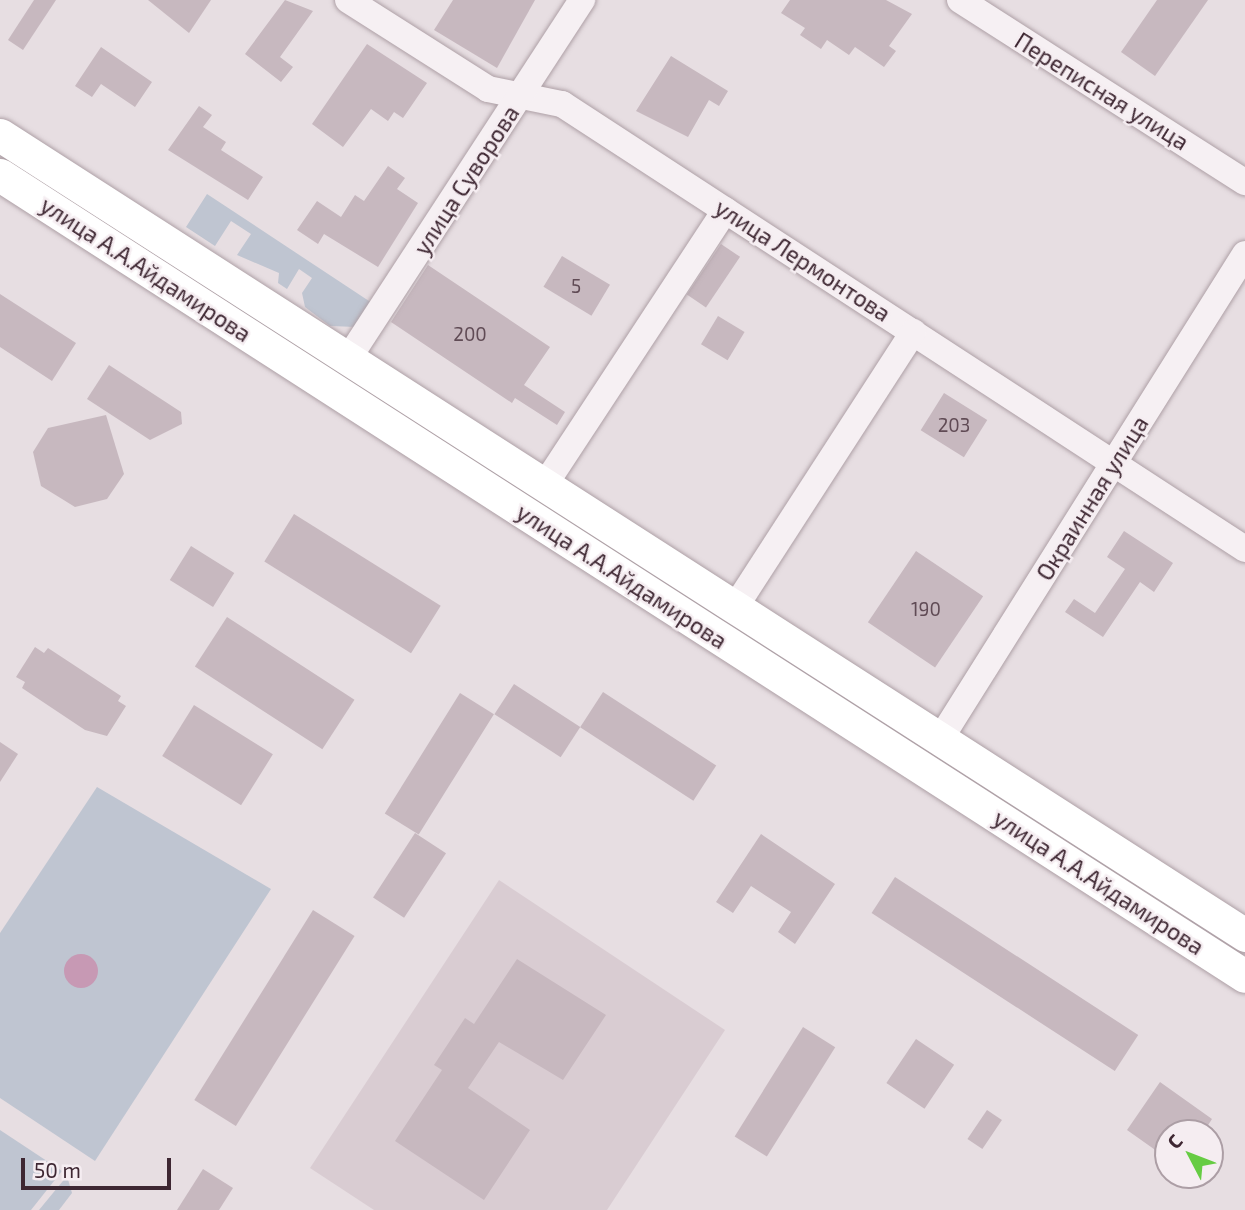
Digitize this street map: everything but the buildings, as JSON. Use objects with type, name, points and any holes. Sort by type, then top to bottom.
[{"type":"main road","name":"улица А.А.Айдамирова","points":[[0,135],[1245,936]]},
{"type":"main road","name":"улица А.А.Айдамирова","points":[[0,175],[1245,976]]},
{"type":"street","name":"улица Лермонтова","points":[[348,0],[488,89],[562,104],[1245,549]]},
{"type":"street","name":"улица Суворова","points":[[348,359],[582,0]]},
{"type":"street","name":"Переписная улица","points":[[960,0],[1245,182]]},
{"type":"street","points":[[544,486],[725,210]]},
{"type":"street","name":"Окраинная улица","points":[[939,741],[1245,254]]},
{"type":"street","points":[[734,609],[913,332]]},
{"type":"shaded area","points":[[207,194],[372,303],[356,327],[330,326],[305,307],[302,293],[312,278],[299,269],[287,289],[278,283],[279,273],[237,255],[251,234],[231,221],[215,246],[186,227]]},
{"type":"shaded area","points":[[97,787],[271,889],[95,1161],[0,1098],[0,933]]},
{"type":"shaded area","points":[[499,880],[725,1030],[607,1210],[374,1210],[310,1168]]},
{"type":"shaded area","points":[[81,954],[93,959],[98,971],[93,983],[81,988],[69,983],[64,971],[69,959]]},
{"type":"shaded area","points":[[0,1130],[62,1171],[31,1210],[0,1210]]},
{"type":"shaded area","points":[[67,1176],[72,1193],[59,1210],[39,1210]]}]
